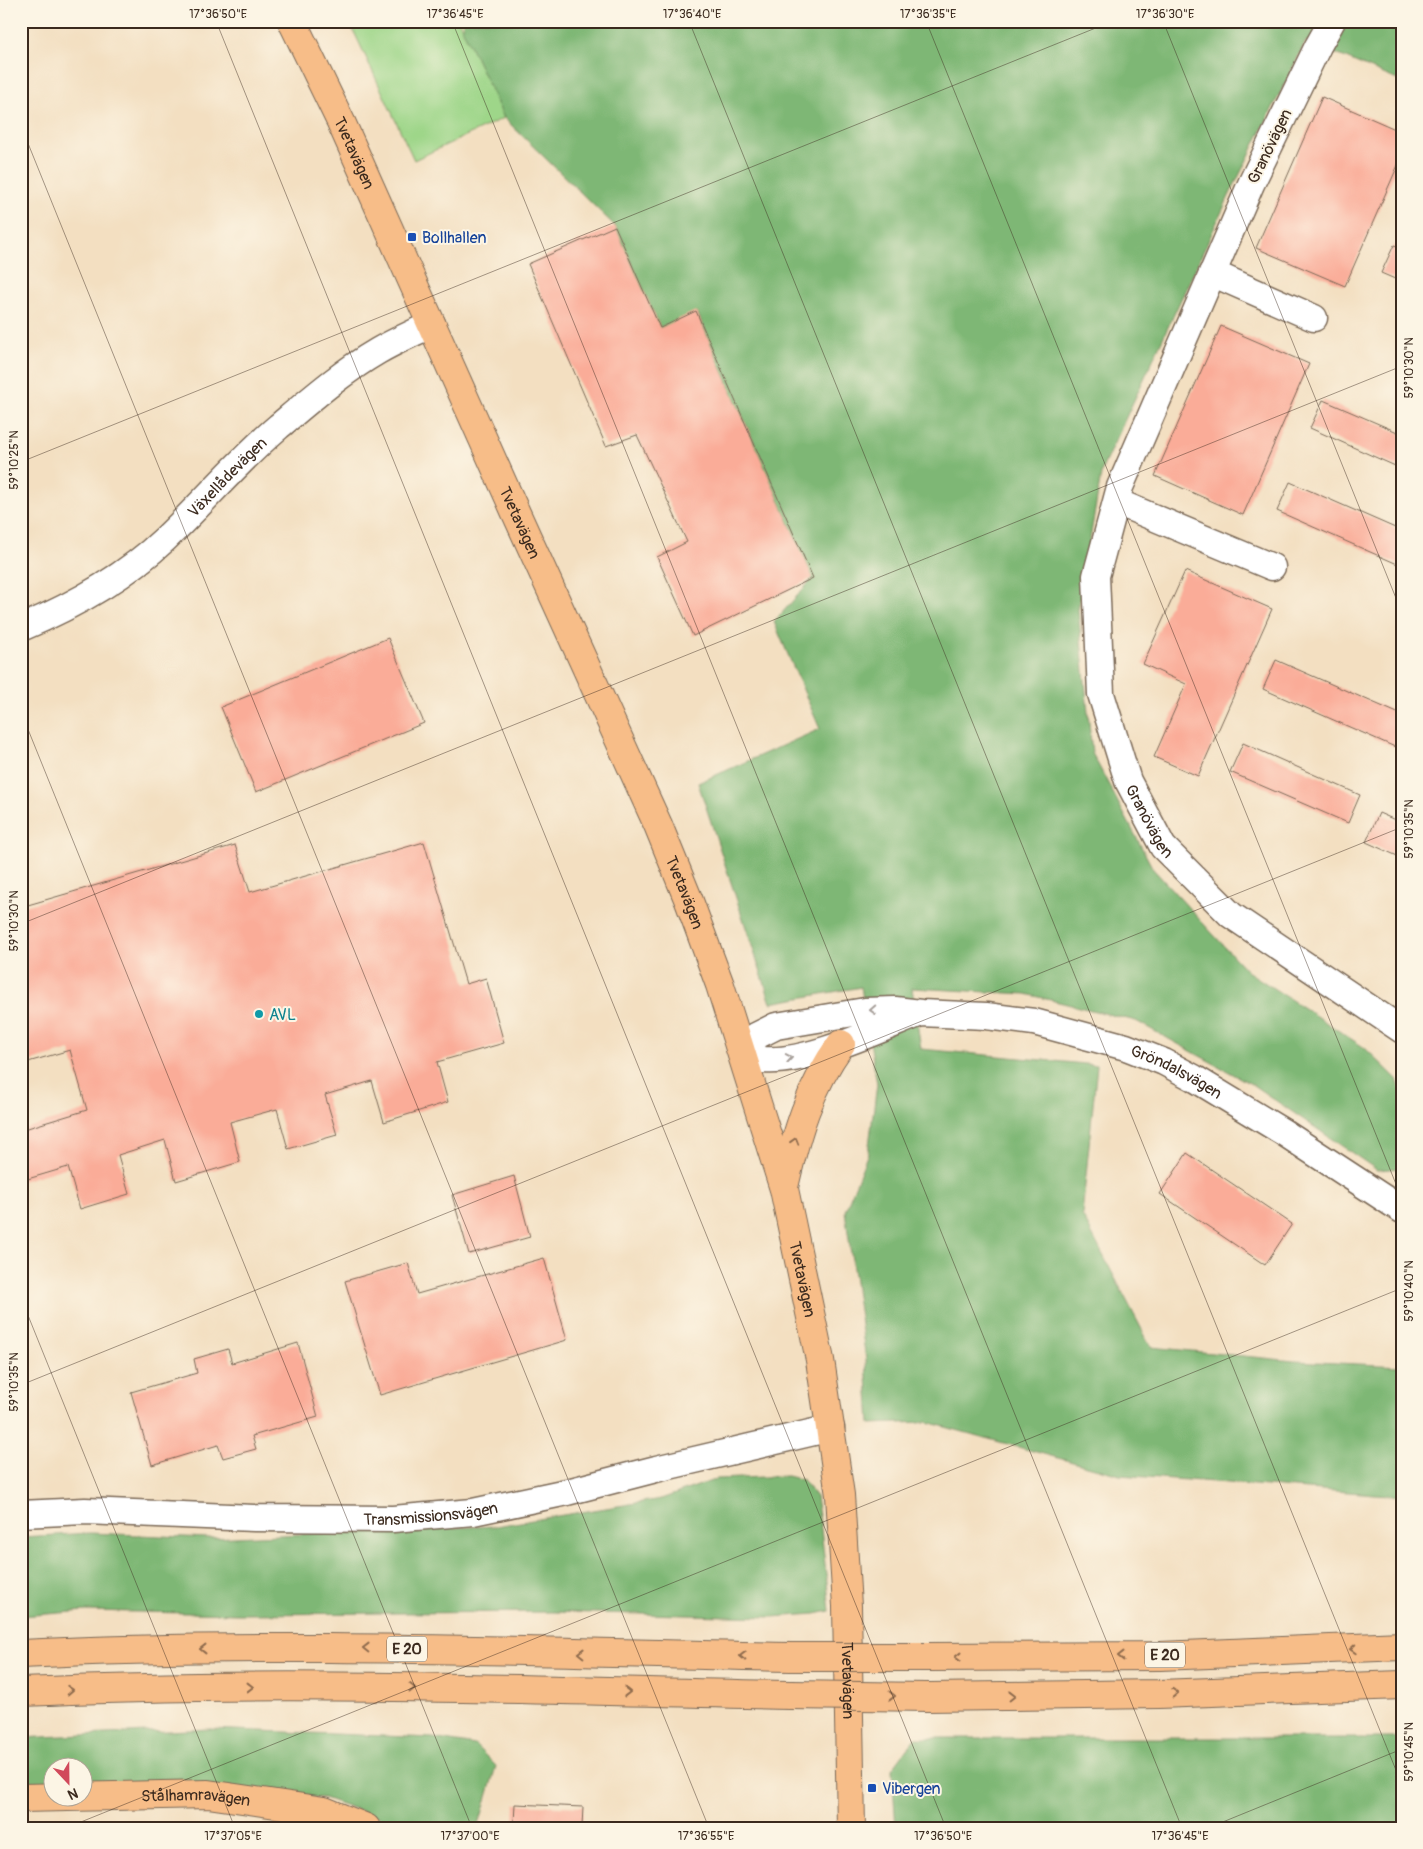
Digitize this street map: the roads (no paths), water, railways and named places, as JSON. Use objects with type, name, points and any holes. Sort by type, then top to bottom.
[{"type":"main road","name":"Tvetavägen","points":[[292,21],[432,324],[658,825],[717,976],[742,1053],[784,1189],[820,1360],[831,1428],[840,1495],[847,1606],[852,1828]]},
{"type":"main road","points":[[784,1189],[794,1143],[810,1096],[828,1061],[841,1044]]},
{"type":"main road","name":"E 20","points":[[21,1654],[100,1650],[348,1648],[928,1658],[1160,1656],[1402,1646]]},
{"type":"main road","points":[[21,1692],[101,1688],[350,1687],[928,1697],[1159,1694],[1402,1685]]},
{"type":"main road","name":"Stålhamravägen","points":[[21,1798],[208,1794],[324,1811],[366,1828]]},
{"type":"street","name":"Granövägen","points":[[1332,21],[1251,184],[1120,487],[1096,576],[1101,694],[1128,781],[1163,847],[1231,915],[1402,1030]]},
{"type":"street","points":[[1212,273],[1314,318]]},
{"type":"street","name":"Växellådevägen","points":[[21,628],[77,602],[140,560],[165,540],[239,463],[278,427],[323,390],[354,366],[380,350],[432,324]]},
{"type":"street","points":[[1116,502],[1272,567]]},
{"type":"street","name":"Gröndalsvägen","points":[[921,1013],[841,1044],[784,1060],[762,1060],[742,1053],[756,1036],[776,1026],[865,1011],[895,1010],[986,1016],[1034,1022],[1134,1050],[1164,1062],[1194,1078],[1400,1204]]},
{"type":"street","name":"Transmissionsvägen","points":[[21,1514],[84,1511],[254,1518],[393,1519],[474,1512],[568,1492],[831,1428]]},
{"type":"place","name":"Bollhallen","points":[[412,237]]},
{"type":"place","name":"AVL","points":[[259,1014]]},
{"type":"place","name":"Vibergen","points":[[872,1788]]}]
